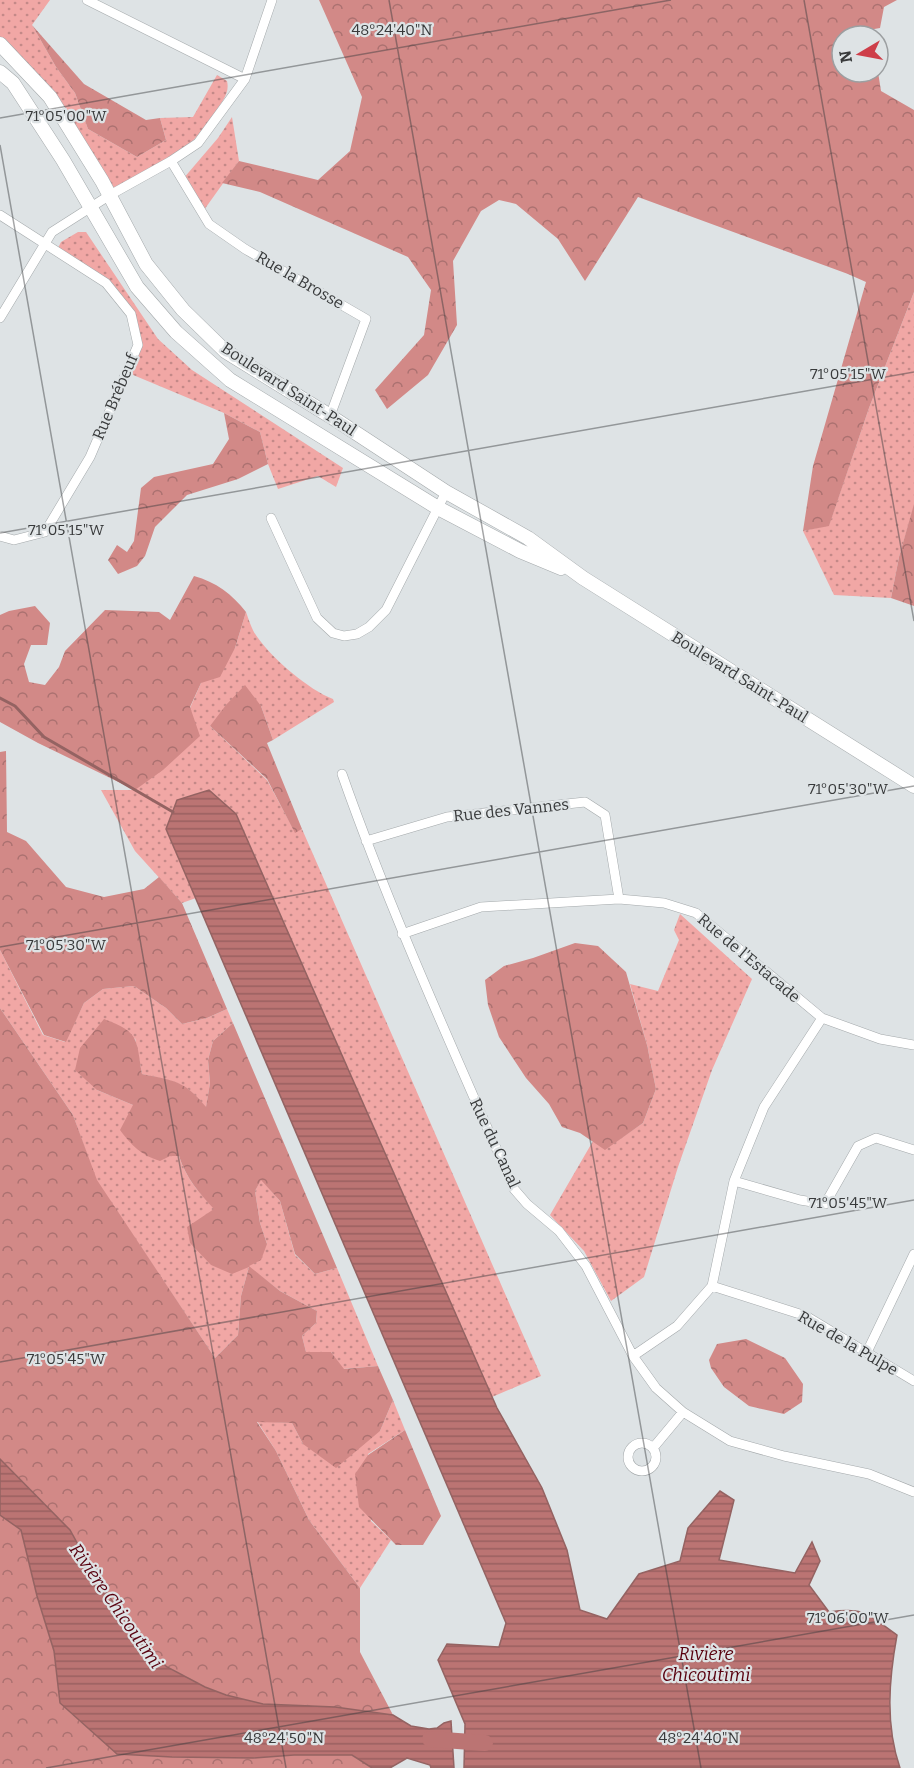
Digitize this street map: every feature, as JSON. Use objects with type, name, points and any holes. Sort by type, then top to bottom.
[{"type":"main road","name":"Boulevard Saint-Paul","points":[[0,44],[50,97],[113,193],[146,264],[183,310],[225,351],[446,492],[528,538],[583,578],[914,788]]},
{"type":"main road","name":"Boulevard Saint-Paul","points":[[0,72],[12,83],[91,207],[137,287],[176,332],[230,380],[438,508],[520,551],[583,578]]},
{"type":"street","points":[[87,0],[104,4],[245,79]]},
{"type":"street","points":[[0,318],[52,232],[198,143],[245,79],[272,0]]},
{"type":"street","name":"Rue la Brosse","points":[[171,161],[209,224],[245,249],[366,319],[330,416]]},
{"type":"street","name":"Rue Brébeuf","points":[[0,215],[106,283],[131,314],[138,345],[90,457],[45,532],[14,540],[0,536]]},
{"type":"street","points":[[271,518],[317,618],[333,633],[344,636],[357,634],[369,627],[386,610],[446,492]]},
{"type":"street","name":"Rue du Canal","points":[[342,774],[402,934],[514,1189],[527,1204],[559,1231],[586,1266],[633,1356],[656,1388],[683,1412],[730,1441],[784,1456],[869,1474],[913,1488]]},
{"type":"street","name":"Rue des Vannes","points":[[366,842],[447,817],[585,802],[605,815],[620,899]]},
{"type":"street","name":"Rue de l'Estacade","points":[[402,934],[481,907],[620,899],[664,903],[696,913],[822,1018],[880,1039],[914,1045]]},
{"type":"street","points":[[633,1356],[677,1326],[712,1286],[735,1181],[764,1107],[822,1018]]},
{"type":"street","points":[[735,1181],[800,1200],[825,1204],[858,1146],[876,1138],[914,1150]]},
{"type":"street","points":[[867,1352],[914,1254]]},
{"type":"street","name":"Rue de la Pulpe","points":[[712,1286],[806,1316],[914,1381]]},
{"type":"street","points":[[653,1448],[683,1412]]},
{"type":"shaded area","points":[[0,0],[50,0],[32,25],[56,67],[75,93],[88,129],[137,157],[166,140],[160,118],[193,117],[217,75],[227,81],[228,85],[223,100],[200,133],[181,151],[154,168],[115,187],[107,187],[0,39]]},
{"type":"shaded area","points":[[232,117],[239,161],[204,210],[183,179],[218,138]]},
{"type":"shaded area","points":[[78,232],[86,232],[158,339],[192,370],[343,468],[336,487],[318,476],[278,489],[268,464],[260,432],[224,413],[126,372],[138,345],[131,314],[106,283],[58,248],[61,242]]},
{"type":"shaded area","points":[[914,292],[914,506],[899,557],[891,598],[834,595],[803,531],[829,525],[869,408]]},
{"type":"shaded area","points":[[246,612],[256,635],[273,655],[292,673],[313,689],[333,699],[334,702],[273,740],[261,706],[210,726],[267,780],[295,832],[302,829],[541,1376],[492,1397],[236,814],[177,800],[166,829],[196,898],[182,903],[135,851],[101,790],[135,790],[190,708],[201,683],[235,648]]},
{"type":"shaded area","points":[[680,914],[752,979],[712,1070],[678,1167],[644,1277],[611,1301],[584,1251],[550,1215],[593,1141],[605,1149],[643,1123],[656,1089],[647,1045],[630,984],[658,991],[679,940],[674,930]]},
{"type":"shaded area","points":[[0,950],[43,1035],[65,1042],[84,1003],[103,989],[134,986],[166,1008],[182,1024],[207,1018],[227,1009],[233,1023],[213,1041],[208,1060],[210,1083],[206,1108],[185,1087],[142,1074],[135,1038],[97,1090],[133,1105],[170,1156],[179,1156],[185,1171],[204,1197],[227,1217],[267,1244],[260,1223],[255,1191],[261,1179],[280,1201],[295,1255],[315,1274],[337,1268],[378,1366],[343,1369],[331,1352],[306,1352],[302,1336],[316,1323],[317,1311],[280,1291],[249,1267],[241,1296],[238,1335],[215,1358],[96,1180],[73,1115],[0,1008]]},
{"type":"shaded area","points":[[393,1400],[405,1430],[368,1454],[371,1521],[391,1540],[360,1588],[309,1520],[276,1451],[257,1421],[292,1423],[303,1444],[380,1431]]},
{"type":"green space","points":[[319,0],[897,0],[884,7],[881,24],[830,24],[830,84],[880,84],[881,91],[914,110],[914,292],[869,408],[829,526],[803,531],[813,466],[866,282],[638,197],[585,281],[558,239],[516,204],[499,200],[481,211],[453,261],[457,325],[428,375],[387,409],[375,390],[424,335],[431,290],[408,257],[260,192],[222,183],[239,161],[318,180],[350,151],[362,97]]},
{"type":"green space","points":[[32,25],[84,84],[146,120],[160,118],[166,140],[137,157],[88,129],[75,93],[56,67]]},
{"type":"green space","points":[[224,413],[260,432],[268,464],[238,479],[187,495],[155,527],[145,556],[137,566],[118,574],[108,560],[117,545],[127,552],[134,541],[141,488],[154,477],[213,464],[229,439]]},
{"type":"green space","points":[[914,504],[914,606],[891,598],[899,557]]},
{"type":"green space","points":[[194,576],[223,590],[246,612],[235,648],[220,677],[201,683],[190,707],[200,736],[163,770],[135,790],[0,722],[0,615],[35,606],[50,623],[47,645],[31,645],[24,664],[29,682],[45,685],[59,667],[65,651],[105,610],[159,612],[170,620]]},
{"type":"green space","points":[[245,685],[261,706],[273,740],[267,743],[302,829],[295,833],[267,779],[210,726]]},
{"type":"green space","points":[[6,751],[7,832],[26,841],[66,887],[104,897],[144,889],[159,877],[182,903],[227,1009],[207,1018],[182,1024],[166,1008],[134,986],[103,989],[84,1003],[66,1042],[44,1035],[0,950],[0,752]]},
{"type":"green space","points":[[575,943],[598,946],[626,972],[647,1045],[656,1089],[643,1123],[605,1150],[580,1133],[562,1127],[549,1104],[526,1078],[499,1037],[488,1005],[485,980],[504,966]]},
{"type":"green space","points":[[0,1008],[73,1115],[97,1180],[215,1358],[238,1335],[241,1296],[249,1267],[232,1274],[211,1265],[190,1243],[187,1227],[214,1209],[194,1185],[179,1156],[170,1156],[160,1161],[137,1149],[120,1130],[133,1105],[97,1090],[75,1070],[80,1048],[104,1019],[124,1028],[134,1038],[139,1052],[142,1074],[178,1083],[191,1091],[206,1107],[210,1083],[208,1060],[213,1041],[233,1023],[337,1268],[315,1274],[295,1254],[280,1201],[261,1180],[255,1191],[260,1223],[267,1244],[261,1260],[249,1266],[280,1291],[317,1311],[316,1323],[302,1336],[306,1352],[331,1352],[344,1369],[378,1366],[393,1400],[380,1431],[336,1468],[303,1444],[292,1423],[257,1422],[276,1451],[309,1520],[360,1588],[360,1652],[393,1715],[335,1707],[263,1704],[205,1687],[167,1667],[143,1646],[97,1577],[70,1530],[0,1459]]},
{"type":"green space","points":[[746,1339],[785,1358],[803,1384],[802,1402],[784,1414],[749,1406],[724,1387],[711,1368],[709,1360],[717,1344]]},
{"type":"green space","points":[[405,1430],[441,1516],[423,1545],[396,1545],[359,1507],[355,1474],[368,1455]]},
{"type":"green space","points":[[0,1514],[22,1529],[37,1596],[54,1651],[60,1703],[117,1754],[253,1758],[352,1755],[372,1768],[0,1768]]},
{"type":"water","name":"Rivière Chicoutimi","points":[[209,790],[236,814],[497,1408],[542,1488],[567,1550],[580,1610],[607,1619],[639,1574],[680,1561],[688,1528],[720,1491],[734,1500],[719,1560],[795,1573],[812,1542],[820,1561],[809,1585],[829,1612],[851,1611],[866,1614],[897,1635],[890,1685],[890,1718],[900,1768],[464,1768],[465,1724],[438,1660],[447,1644],[499,1647],[506,1623],[166,829],[177,800]]},
{"type":"water","name":"Rivière Chicoutimi","points":[[0,1459],[70,1530],[96,1577],[143,1646],[167,1667],[205,1687],[263,1704],[335,1707],[393,1715],[411,1726],[429,1729],[451,1721],[454,1768],[431,1768],[430,1765],[407,1758],[390,1768],[372,1768],[352,1755],[253,1758],[117,1754],[60,1703],[54,1651],[37,1596],[21,1530],[0,1515]]},
{"type":"waterway","points":[[0,698],[15,706],[44,737],[173,812]]},
{"type":"waterway","name":"Rivière Chicoutimi","points":[[430,1739],[485,1743]]}]
